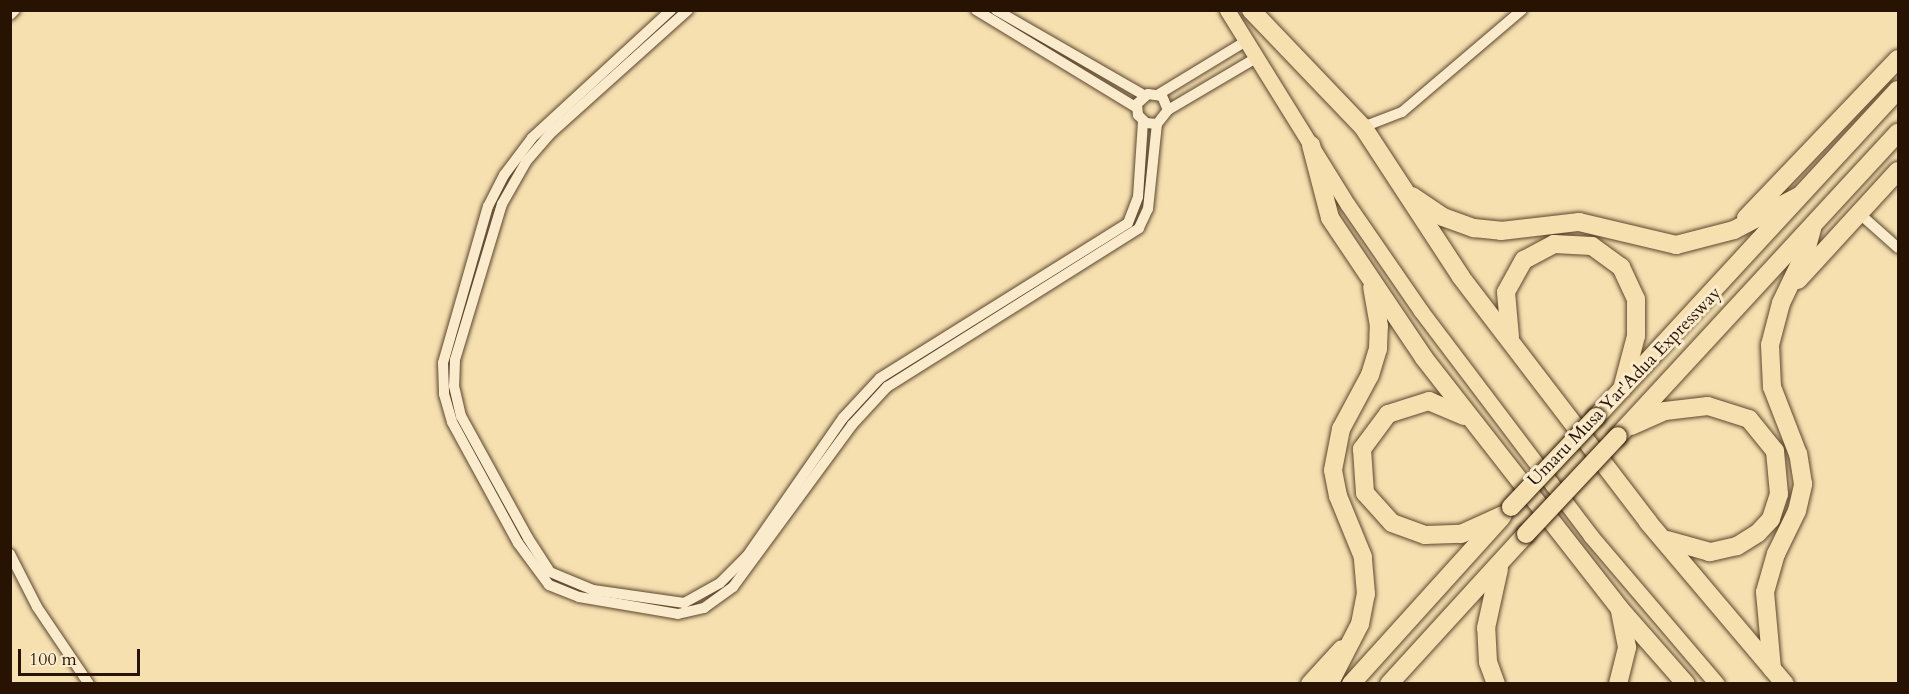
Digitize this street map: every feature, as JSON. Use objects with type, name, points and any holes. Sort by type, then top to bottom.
[{"type":"highway","points":[[1251,10],[1363,127],[1408,192],[1461,277],[1665,539],[1785,684]]},
{"type":"highway","points":[[1725,233],[1751,213],[1899,59]]},
{"type":"highway","name":"Umaru Musa Yar'Adua Expressway","points":[[1351,684],[1507,511],[1621,392],[1899,90]]},
{"type":"highway","name":"Umaru Musa Yar'Adua Expressway","points":[[1389,684],[1899,133]]},
{"type":"highway","points":[[1311,145],[1330,218],[1368,275],[1471,421],[1620,609],[1686,684]]},
{"type":"highway","points":[[1790,286],[1899,171]]},
{"type":"highway","points":[[1408,192],[1443,217],[1487,230],[1579,222],[1676,245],[1725,233],[1806,193]]},
{"type":"highway","points":[[1772,669],[1765,592],[1776,554],[1797,511],[1803,484],[1798,454],[1770,373],[1773,326],[1812,228]]},
{"type":"highway","points":[[1512,344],[1504,303],[1516,269],[1535,252],[1554,244],[1592,246],[1621,267],[1636,299],[1636,336],[1621,392]]},
{"type":"highway","points":[[1329,684],[1364,608],[1366,572],[1338,496],[1334,457],[1341,429],[1370,375],[1378,349],[1378,314],[1368,275]]},
{"type":"highway","points":[[1471,421],[1429,401],[1388,414],[1362,449],[1365,493],[1392,523],[1425,535],[1461,534],[1507,511]]},
{"type":"highway","points":[[1621,432],[1665,411],[1708,406],[1749,419],[1775,451],[1780,478],[1776,507],[1765,527],[1749,540],[1710,552],[1665,539]]},
{"type":"highway","points":[[1496,684],[1488,662],[1486,628],[1501,564]]},
{"type":"highway","points":[[1618,684],[1627,647],[1620,609]]},
{"type":"highway","points":[[1310,684],[1349,642]]},
{"type":"main road","points":[[1227,10],[1311,145],[1421,311],[1530,456],[1717,684]]},
{"type":"street","points":[[10,15],[15,10]]},
{"type":"street","points":[[671,10],[532,138],[504,175],[488,206],[448,340],[442,382],[452,422],[518,543],[549,585],[579,597],[669,613],[695,612],[713,595],[747,556],[857,402],[896,366],[1095,244],[1133,216],[1143,153],[1143,121],[1137,108],[996,10]]},
{"type":"street","points":[[688,10],[550,134],[515,179],[497,216],[459,342],[454,386],[460,416],[550,572],[593,590],[668,603],[692,601],[713,595],[744,574],[876,397],[954,344],[1134,234],[1146,216],[1157,124],[1168,110],[1256,58]]},
{"type":"street","points":[[976,10],[1144,95],[1159,94],[1245,41]]},
{"type":"street","points":[[1363,127],[1402,112],[1522,10]]},
{"type":"street","points":[[1159,94],[1168,110]]},
{"type":"street","points":[[1137,108],[1144,95]]},
{"type":"street","points":[[1143,121],[1157,124]]},
{"type":"street","points":[[1860,214],[1899,248]]},
{"type":"street","points":[[1095,244],[1102,254]]},
{"type":"street","points":[[1018,290],[1024,300]]},
{"type":"street","points":[[948,333],[954,344]]},
{"type":"street","points":[[10,554],[37,607],[89,684]]}]
